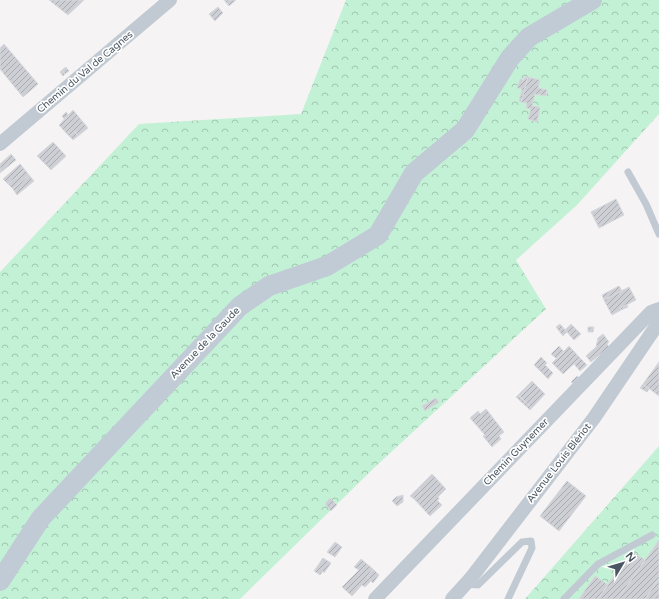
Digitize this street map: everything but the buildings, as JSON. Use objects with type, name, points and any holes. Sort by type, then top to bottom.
[{"type":"street","name":"Chemin du Val de Cagnes","points":[[0,144],[170,0]]},
{"type":"street","name":"Avenue de la Gaude","points":[[0,581],[41,518],[240,306],[269,286],[327,266],[378,235],[414,173],[466,130],[510,58],[529,37],[592,0]]},
{"type":"street","name":"Chemin Guynemer","points":[[375,599],[652,312],[659,309]]},
{"type":"street","name":"Avenue Louis Blériot","points":[[452,599],[466,584],[594,418],[659,322]]},
{"type":"lane","points":[[628,172],[646,204],[659,234]]},
{"type":"lane","points":[[564,599],[598,564],[652,535]]},
{"type":"lane","points":[[466,584],[478,585],[522,542],[531,541],[532,548],[508,599]]},
{"type":"green space","points":[[346,0],[659,0],[659,114],[577,205],[516,260],[546,309],[375,467],[240,599],[0,599],[0,272],[139,124],[301,114]]},
{"type":"green space","points":[[659,446],[659,599],[525,599]]}]
